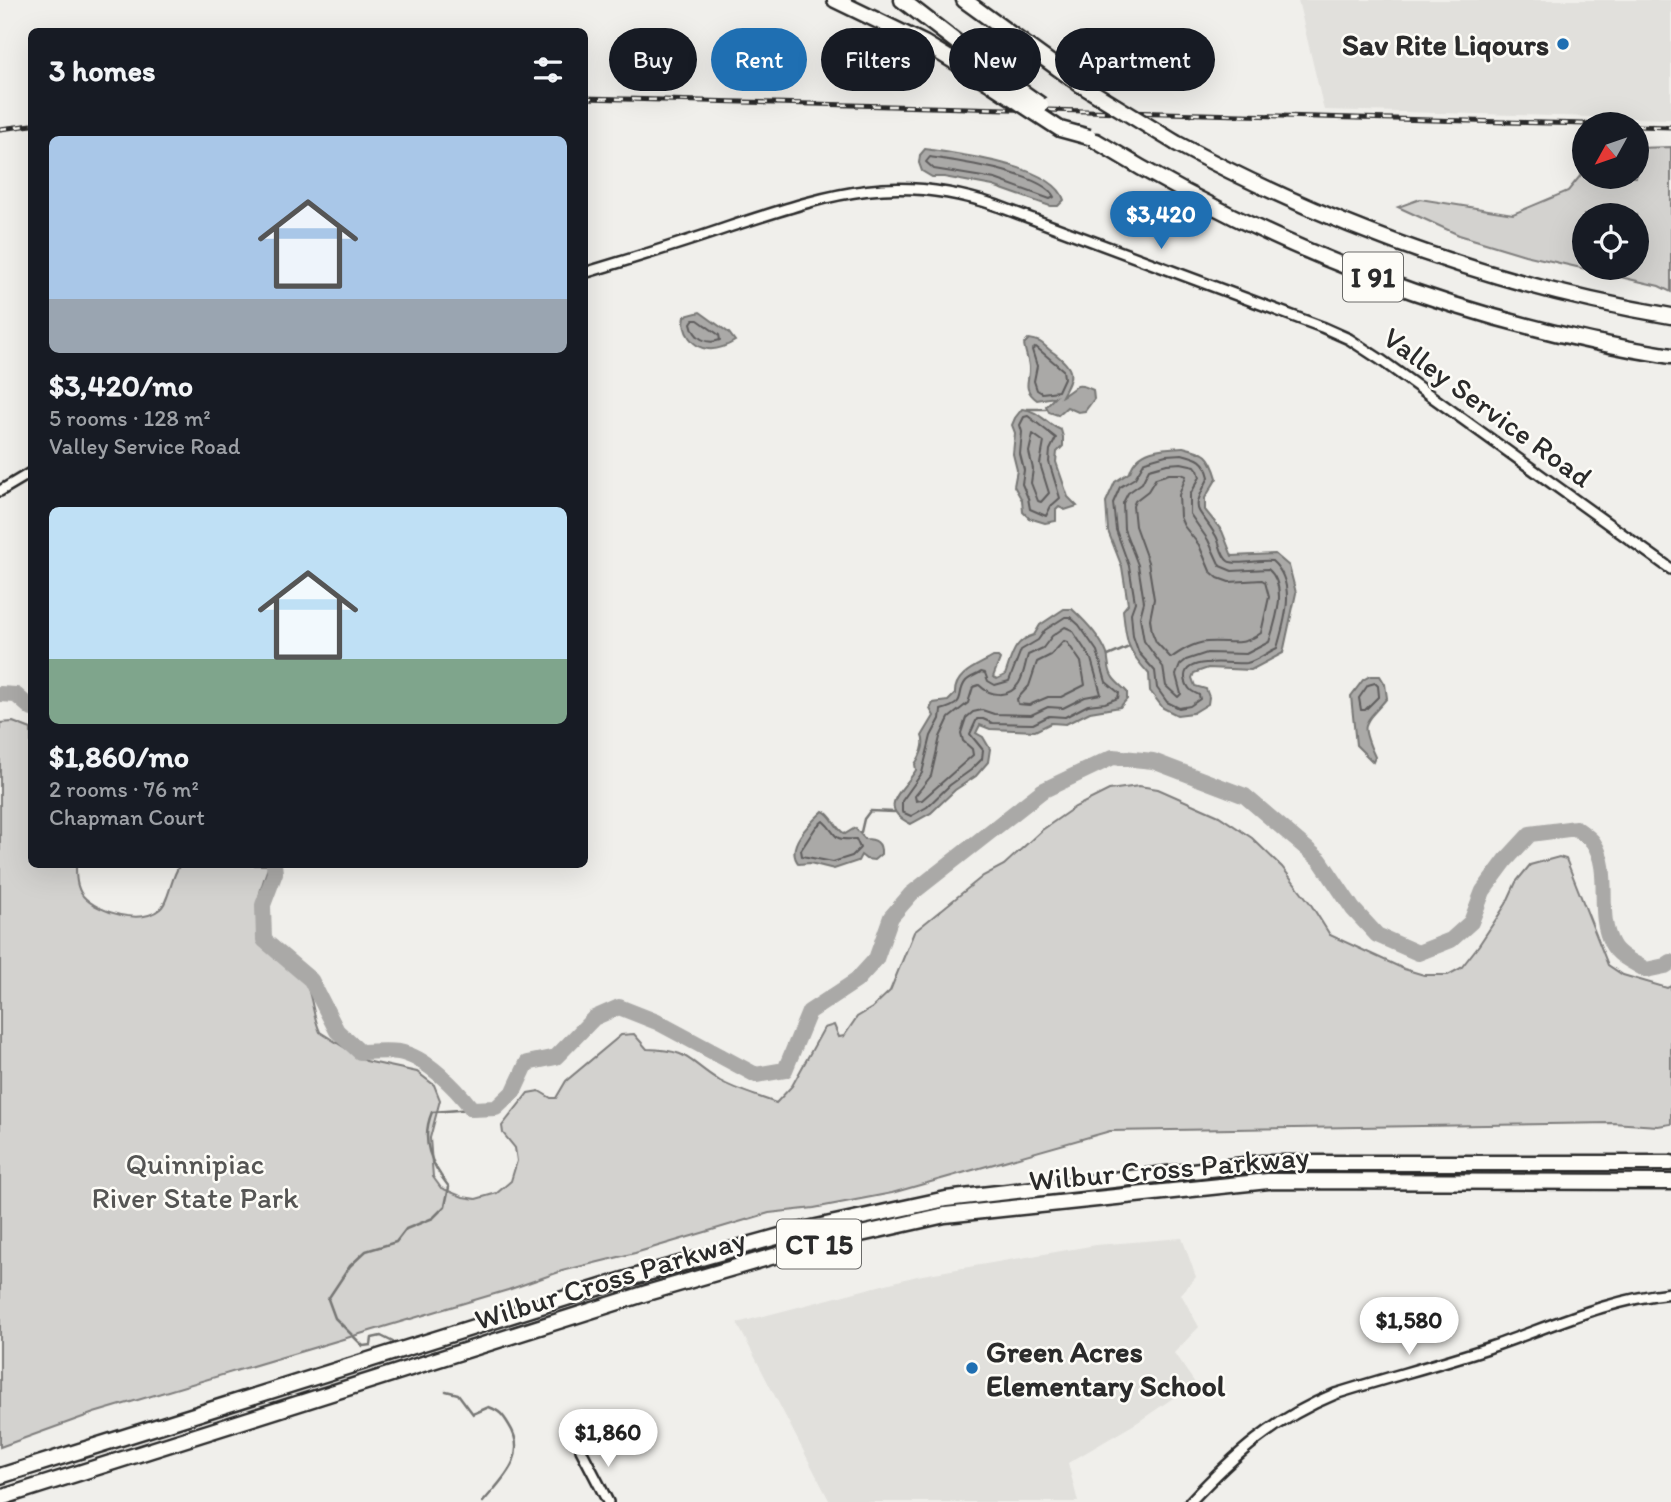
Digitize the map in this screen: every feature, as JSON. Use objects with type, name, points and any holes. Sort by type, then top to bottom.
[{"type":"highway","points":[[835,0],[930,46],[1060,129],[1093,139]]},
{"type":"highway","name":"I 91","points":[[902,0],[1011,84],[1093,139],[1167,183],[1306,251],[1373,277],[1517,324],[1671,356]]},
{"type":"highway","name":"I 91","points":[[964,0],[1081,85],[1176,143],[1303,206],[1427,255],[1545,290],[1671,316]]},
{"type":"highway","name":"Wilbur Cross Parkway","points":[[0,1476],[633,1277],[797,1231],[946,1199],[1262,1163],[1671,1163]]},
{"type":"highway","name":"Wilbur Cross Parkway","points":[[0,1499],[647,1293],[812,1245],[944,1215],[1268,1181],[1671,1182]]},
{"type":"street","name":"Valley Service Road","points":[[588,273],[847,192],[902,187],[962,195],[1252,300],[1349,339],[1671,569]]},
{"type":"street","points":[[0,491],[28,474]]},
{"type":"street","points":[[1190,1502],[1217,1472],[1253,1440],[1312,1404],[1335,1394],[1456,1359],[1627,1301],[1671,1293]]},
{"type":"street","points":[[581,1450],[608,1502]]},
{"type":"shaded area","points":[[1298,0],[1671,0],[1671,119],[1649,118],[1649,112],[1572,112],[1572,116],[1324,110]]},
{"type":"shaded area","name":"Green Acres Elementary School","points":[[1182,1238],[1196,1277],[1181,1294],[1199,1327],[1174,1353],[1195,1383],[1138,1422],[1068,1463],[1078,1502],[830,1502],[737,1323],[917,1276],[1096,1245]]},
{"type":"green space","points":[[1671,147],[1671,292],[1659,286],[1633,280],[1649,280],[1649,203],[1572,203],[1572,266],[1459,235],[1398,207],[1420,199],[1513,214],[1568,191],[1572,186],[1572,189],[1649,189],[1649,148]]},
{"type":"green space","name":"Quinnipiac River State Park","points":[[13,722],[28,728],[28,868],[76,868],[81,893],[99,907],[120,915],[152,914],[163,906],[178,868],[268,868],[258,901],[259,922],[269,943],[304,978],[320,1032],[366,1061],[417,1072],[434,1085],[440,1100],[430,1138],[433,1177],[441,1188],[463,1197],[476,1199],[497,1193],[511,1181],[517,1161],[515,1148],[503,1133],[502,1126],[528,1093],[539,1091],[556,1098],[566,1081],[621,1035],[634,1034],[647,1049],[681,1054],[726,1084],[776,1103],[792,1086],[824,1028],[834,1025],[839,1037],[844,1036],[857,1017],[872,1008],[890,991],[914,932],[983,876],[1004,865],[1042,830],[1075,807],[1109,790],[1139,786],[1158,789],[1219,816],[1252,838],[1282,867],[1310,903],[1330,935],[1404,969],[1424,975],[1448,975],[1461,968],[1506,904],[1516,882],[1530,865],[1559,857],[1566,859],[1608,965],[1623,975],[1667,988],[1671,986],[1671,1124],[1110,1131],[892,1193],[814,1208],[769,1213],[635,1253],[562,1271],[508,1290],[94,1413],[0,1447],[0,723]]},
{"type":"water","points":[[925,149],[980,158],[1024,170],[1043,178],[1056,188],[1064,200],[1058,206],[1050,206],[993,186],[932,177],[922,171],[919,163],[920,155]]},
{"type":"water","points":[[700,312],[729,333],[735,341],[712,349],[703,348],[693,342],[685,327],[685,316]]},
{"type":"water","points":[[1029,339],[1043,344],[1069,368],[1069,383],[1062,396],[1079,386],[1093,390],[1094,399],[1085,411],[1078,412],[1067,407],[1058,415],[1049,412],[1046,406],[1055,397],[1037,400],[1032,396],[1028,388],[1029,365],[1024,344]]},
{"type":"water","points":[[1022,409],[1033,412],[1061,430],[1063,446],[1057,452],[1056,462],[1068,497],[1077,506],[1065,510],[1059,507],[1056,510],[1056,521],[1045,523],[1029,518],[1023,512],[1022,500],[1014,486],[1017,470],[1013,454],[1015,433],[1012,425]]},
{"type":"water","points":[[1183,447],[1202,453],[1212,464],[1217,478],[1205,498],[1205,510],[1222,531],[1232,556],[1275,554],[1289,566],[1296,593],[1283,653],[1251,670],[1208,668],[1194,673],[1192,678],[1195,686],[1206,689],[1208,704],[1193,713],[1177,715],[1163,708],[1150,691],[1149,674],[1129,645],[1123,610],[1128,604],[1122,567],[1108,531],[1106,502],[1115,482],[1130,472],[1133,464],[1144,454],[1158,449]]},
{"type":"water","points":[[1064,609],[1072,609],[1097,636],[1107,654],[1111,673],[1127,692],[1127,699],[1120,707],[1090,712],[1066,724],[1051,723],[1035,731],[990,729],[980,725],[976,733],[983,737],[990,749],[988,762],[976,776],[955,790],[931,813],[911,824],[900,818],[895,811],[896,798],[916,770],[915,764],[923,747],[922,736],[934,716],[930,709],[933,703],[948,701],[955,694],[958,681],[963,675],[993,657],[1000,659],[993,677],[997,679],[1005,675],[1017,645],[1034,635],[1040,625]]},
{"type":"water","points":[[1370,676],[1380,676],[1385,684],[1387,698],[1366,724],[1367,736],[1375,757],[1373,762],[1356,745],[1351,696],[1363,680]]},
{"type":"water","points":[[823,811],[845,834],[855,828],[865,839],[877,842],[881,854],[874,860],[861,855],[858,861],[834,869],[810,863],[799,864],[794,850],[796,843],[805,829]]},
{"type":"waterway","points":[[1027,409],[1046,409]]},
{"type":"waterway","points":[[1108,656],[1129,647]]},
{"type":"waterway","points":[[0,694],[16,695],[28,706]]},
{"type":"waterway","points":[[274,868],[263,905],[264,940],[311,980],[337,1031],[360,1052],[399,1052],[420,1060],[449,1083],[472,1109],[496,1108],[514,1091],[527,1063],[556,1057],[594,1018],[619,1007],[657,1022],[756,1075],[785,1070],[809,1012],[856,981],[876,959],[891,917],[911,894],[1042,791],[1113,757],[1153,761],[1245,796],[1320,860],[1353,909],[1377,935],[1418,953],[1451,940],[1471,922],[1483,891],[1530,834],[1576,828],[1593,842],[1599,853],[1605,919],[1612,944],[1627,959],[1646,970],[1671,962]]},
{"type":"waterway","points":[[861,832],[864,819],[870,811],[894,812]]},
{"type":"waterway","points":[[393,1342],[381,1336],[372,1338],[371,1345],[363,1346],[335,1318],[328,1299],[350,1266],[366,1251],[396,1242],[406,1229],[433,1218],[445,1206],[449,1187],[437,1170],[427,1142],[432,1112],[472,1109]]},
{"type":"waterway","points":[[446,1391],[458,1394],[473,1414],[489,1407],[499,1412],[514,1436],[516,1447],[511,1466],[483,1502]]},
{"type":"railway","points":[[588,98],[1572,124]]},
{"type":"railway","points":[[0,129],[28,126]]},
{"type":"railway","points":[[1649,126],[1671,127]]},
{"type":"place","name":"Sav Rite Liqours","points":[[1563,44]]},
{"type":"place","name":"Green Acres Elementary School","points":[[972,1368]]}]
